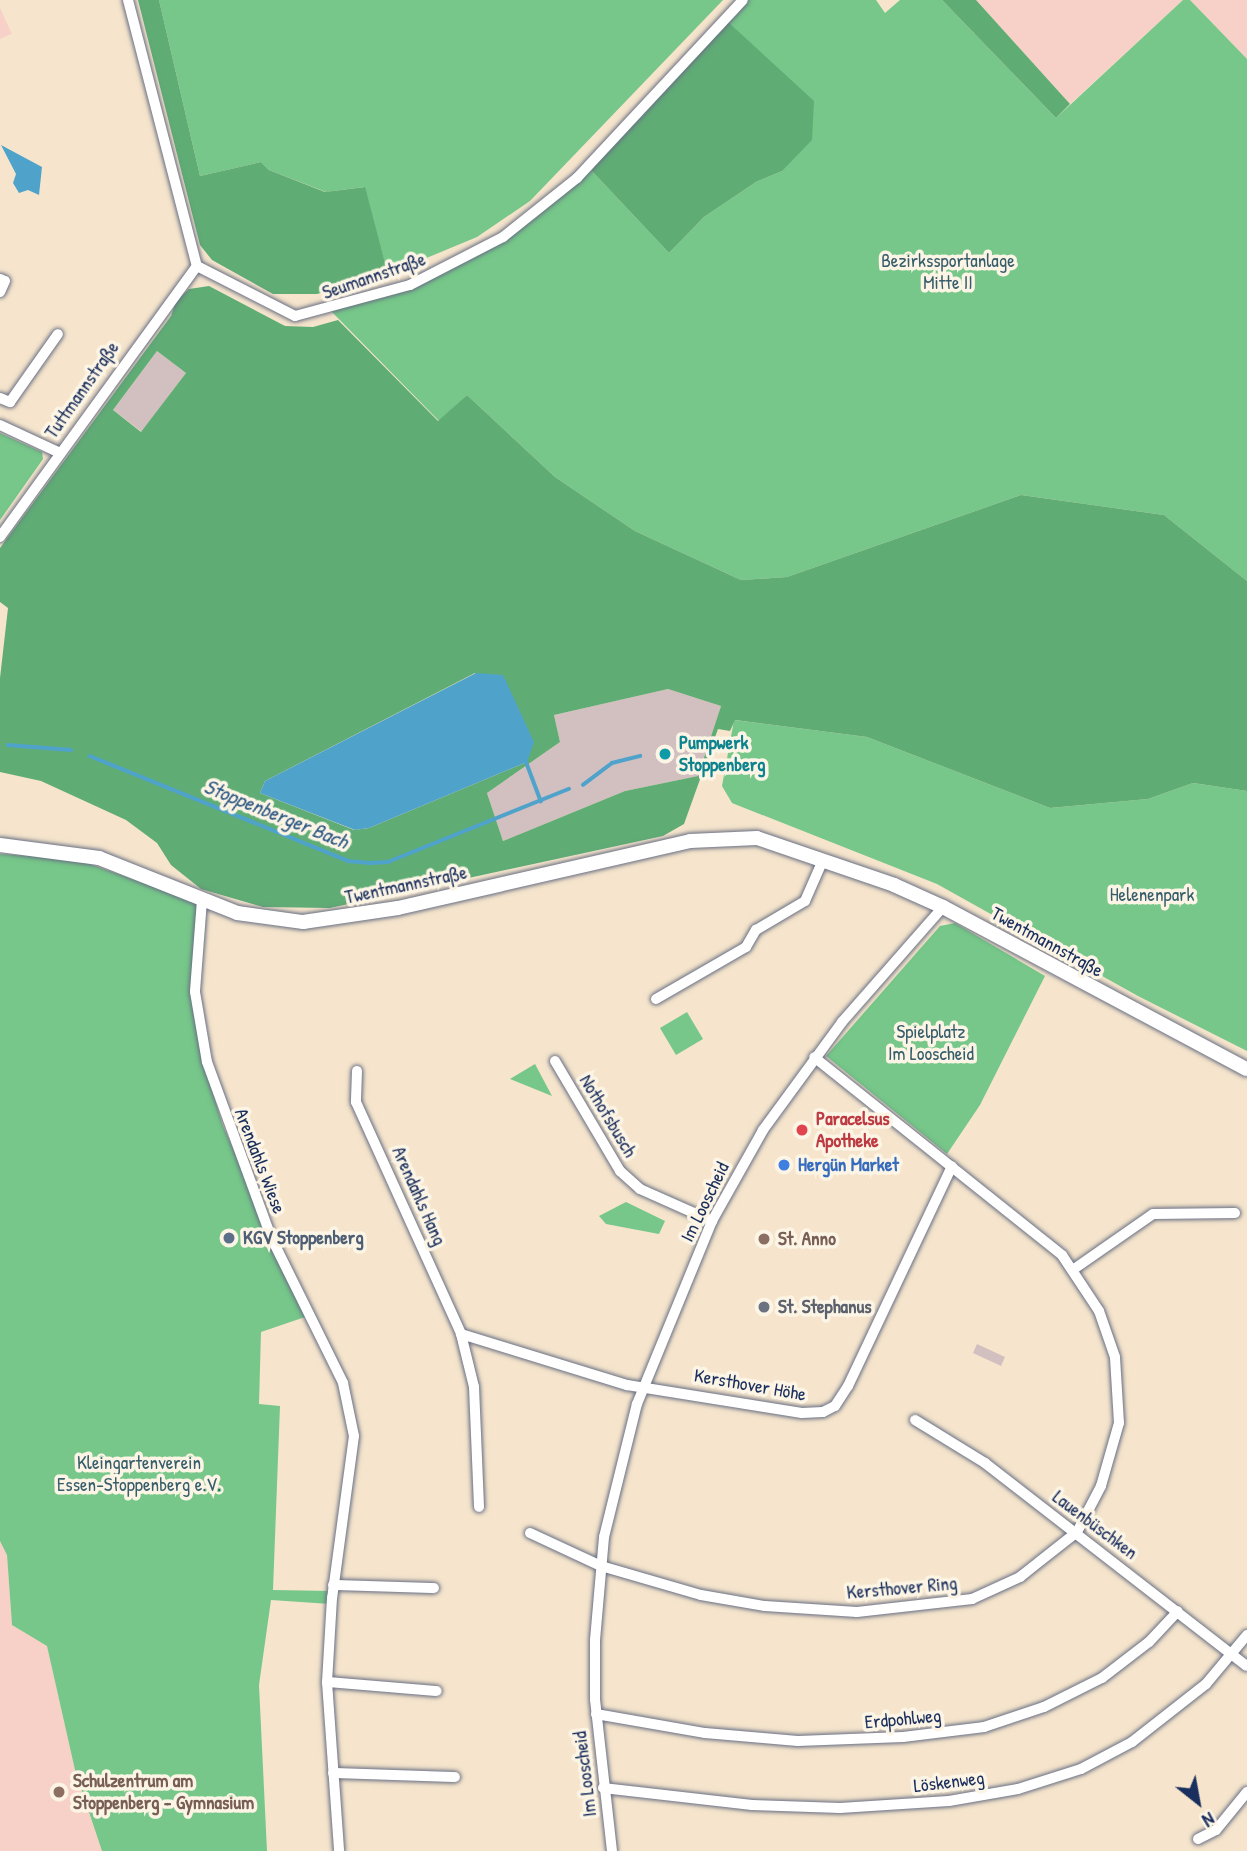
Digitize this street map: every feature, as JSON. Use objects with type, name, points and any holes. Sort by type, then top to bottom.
[{"type":"street","points":[[128,0],[197,266]]},
{"type":"street","name":"Seumannstraße","points":[[197,266],[295,316],[322,312],[439,273],[503,237],[577,178],[743,0]]},
{"type":"street","name":"Tuttmannstraße","points":[[0,537],[197,266]]},
{"type":"street","points":[[0,279],[5,281],[0,292]]},
{"type":"street","points":[[0,398],[10,402],[58,334]]},
{"type":"street","points":[[0,425],[60,453]]},
{"type":"street","name":"Twentmannstraße","points":[[0,845],[99,858],[202,900],[266,919],[343,918],[711,838],[757,838],[823,860],[943,907],[1247,1069]]},
{"type":"street","points":[[656,999],[746,947],[756,930],[805,901],[823,860]]},
{"type":"street","name":"Arendahls Wiese","points":[[202,900],[195,992],[213,1085],[271,1237],[343,1383],[350,1407],[353,1461],[333,1585],[327,1682],[339,1851]]},
{"type":"street","name":"Im Looscheid","points":[[612,1851],[596,1714],[601,1566],[616,1478],[643,1386],[712,1221],[763,1130],[814,1057],[943,907]]},
{"type":"street","name":"Kersthover Ring","points":[[601,1566],[734,1602],[830,1612],[892,1611],[946,1605],[997,1590],[1040,1563],[1077,1532],[1113,1456],[1120,1389],[1109,1333],[1074,1269],[952,1166],[814,1057]]},
{"type":"street","name":"Nothofsbusch","points":[[555,1061],[620,1171],[640,1189],[712,1221]]},
{"type":"street","name":"Arendahls Hang","points":[[357,1072],[356,1102],[461,1334],[474,1387],[479,1507]]},
{"type":"street","name":"Kersthover Höhe","points":[[643,1386],[802,1413],[816,1414],[835,1406],[952,1166]]},
{"type":"street","points":[[1074,1269],[1153,1214],[1235,1213]]},
{"type":"street","points":[[461,1334],[643,1386]]},
{"type":"street","name":"Lauenbüschken","points":[[915,1420],[967,1450],[1077,1532],[1247,1666]]},
{"type":"street","points":[[530,1533],[601,1566]]},
{"type":"street","points":[[333,1585],[434,1588]]},
{"type":"street","name":"Erdpohlweg","points":[[596,1714],[705,1733],[798,1741],[903,1737],[984,1727],[1044,1707],[1102,1678],[1149,1642],[1178,1611]]},
{"type":"street","name":"Löskenweg","points":[[603,1788],[752,1805],[840,1808],[949,1801],[1018,1789],[1081,1769],[1132,1742],[1184,1704],[1233,1654],[1247,1635]]},
{"type":"street","points":[[327,1682],[437,1691]]},
{"type":"street","points":[[333,1773],[455,1777]]},
{"type":"street","points":[[1198,1839],[1216,1830],[1247,1792]]},
{"type":"shaded area","points":[[976,0],[1183,0],[1070,104]]},
{"type":"shaded area","points":[[1190,0],[1247,0],[1247,59]]},
{"type":"shaded area","points":[[0,8],[12,34],[0,39]]},
{"type":"shaded area","points":[[157,351],[186,373],[142,432],[113,410]]},
{"type":"shaded area","points":[[668,689],[721,706],[698,776],[625,791],[503,841],[487,793],[560,742],[554,715]]},
{"type":"shaded area","points":[[977,1344],[1005,1357],[1001,1366],[973,1353]]},
{"type":"shaded area","points":[[0,1541],[7,1555],[12,1625],[47,1646],[75,1770],[102,1851],[0,1851]]},
{"type":"green space","points":[[138,0],[159,0],[200,176],[261,162],[269,170],[325,192],[365,187],[388,274],[317,294],[273,294],[212,260],[200,245]]},
{"type":"green space","points":[[159,0],[723,0],[530,201],[477,237],[388,274],[364,187],[326,192],[269,170],[261,162],[200,176]]},
{"type":"green space","name":"Bezirkssportanlage Mitte II","points":[[747,0],[876,0],[885,13],[900,0],[942,0],[1056,118],[1183,0],[1190,0],[1247,59],[1247,581],[1164,515],[1021,495],[787,577],[741,580],[635,531],[555,477],[467,395],[439,421],[331,311],[467,261],[590,169],[669,253],[704,217],[756,182],[782,171],[728,22]]},
{"type":"green space","points":[[942,0],[976,0],[1070,104],[1056,118]]},
{"type":"green space","points":[[728,22],[814,101],[812,140],[782,171],[756,182],[704,217],[669,253],[590,169]]},
{"type":"green space","points":[[209,286],[285,326],[313,327],[338,320],[438,421],[467,395],[555,477],[635,531],[741,580],[787,577],[1021,495],[1164,515],[1247,581],[1247,791],[1193,783],[1148,799],[1050,808],[867,737],[735,720],[730,731],[718,729],[684,824],[663,836],[330,908],[263,907],[201,889],[171,865],[157,843],[126,820],[41,781],[0,772],[0,678],[8,608],[0,602],[0,548],[171,316],[176,301],[189,289]],"holes":[[[157,351],[186,373],[141,432],[113,410]],[[475,673],[527,762],[369,828],[354,830],[260,793],[265,781]],[[668,689],[721,706],[698,776],[625,791],[503,841],[487,793],[560,742],[554,715]]]},
{"type":"green space","points":[[0,433],[42,452],[43,459],[0,520]]},
{"type":"green space","name":"Helenenpark","points":[[734,720],[867,737],[1050,808],[1148,799],[1193,783],[1247,791],[1247,1051],[1138,996],[937,884],[732,803],[722,786]]},
{"type":"green space","name":"Kleingartenverein Essen-Stoppenberg e.V.","points":[[0,854],[76,859],[199,903],[192,992],[204,1064],[223,1126],[308,1316],[261,1332],[259,1404],[280,1406],[273,1590],[332,1591],[330,1604],[271,1600],[259,1685],[267,1851],[102,1851],[75,1770],[47,1646],[12,1625],[7,1555],[0,1541]]},
{"type":"green space","name":"Spielplatz Im Looscheid","points":[[955,923],[1045,976],[980,1105],[947,1154],[826,1056],[940,926]]},
{"type":"green space","points":[[687,1012],[703,1039],[676,1055],[660,1028]]},
{"type":"green space","points":[[535,1064],[552,1096],[510,1079]]},
{"type":"green space","points":[[626,1202],[665,1221],[659,1234],[606,1224],[599,1216]]},
{"type":"water","points":[[1,145],[42,167],[39,195],[28,190],[19,193],[13,183],[16,174]]},
{"type":"water","points":[[476,673],[503,675],[534,742],[527,762],[369,828],[355,830],[260,793],[265,781]]},
{"type":"waterway","name":"Stoppenberger Bach","points":[[8,745],[71,750]]},
{"type":"waterway","name":"Stoppenberger Bach","points":[[90,756],[348,861],[370,863],[388,862],[569,789]]},
{"type":"waterway","name":"Stoppenberger Bach","points":[[583,785],[612,763],[640,756]]},
{"type":"waterway","points":[[526,761],[541,801]]},
{"type":"place","name":"Pumpwerk Stoppenberg","points":[[665,754]]},
{"type":"place","name":"Paracelsus Apotheke","points":[[802,1130]]},
{"type":"place","name":"Hergün Market","points":[[784,1165]]},
{"type":"place","name":"KGV Stoppenberg","points":[[229,1238]]},
{"type":"place","name":"St. Anno","points":[[764,1239]]},
{"type":"place","name":"St. Stephanus","points":[[764,1307]]},
{"type":"place","name":"Schulzentrum am Stoppenberg - Gymnasium","points":[[59,1792]]}]
